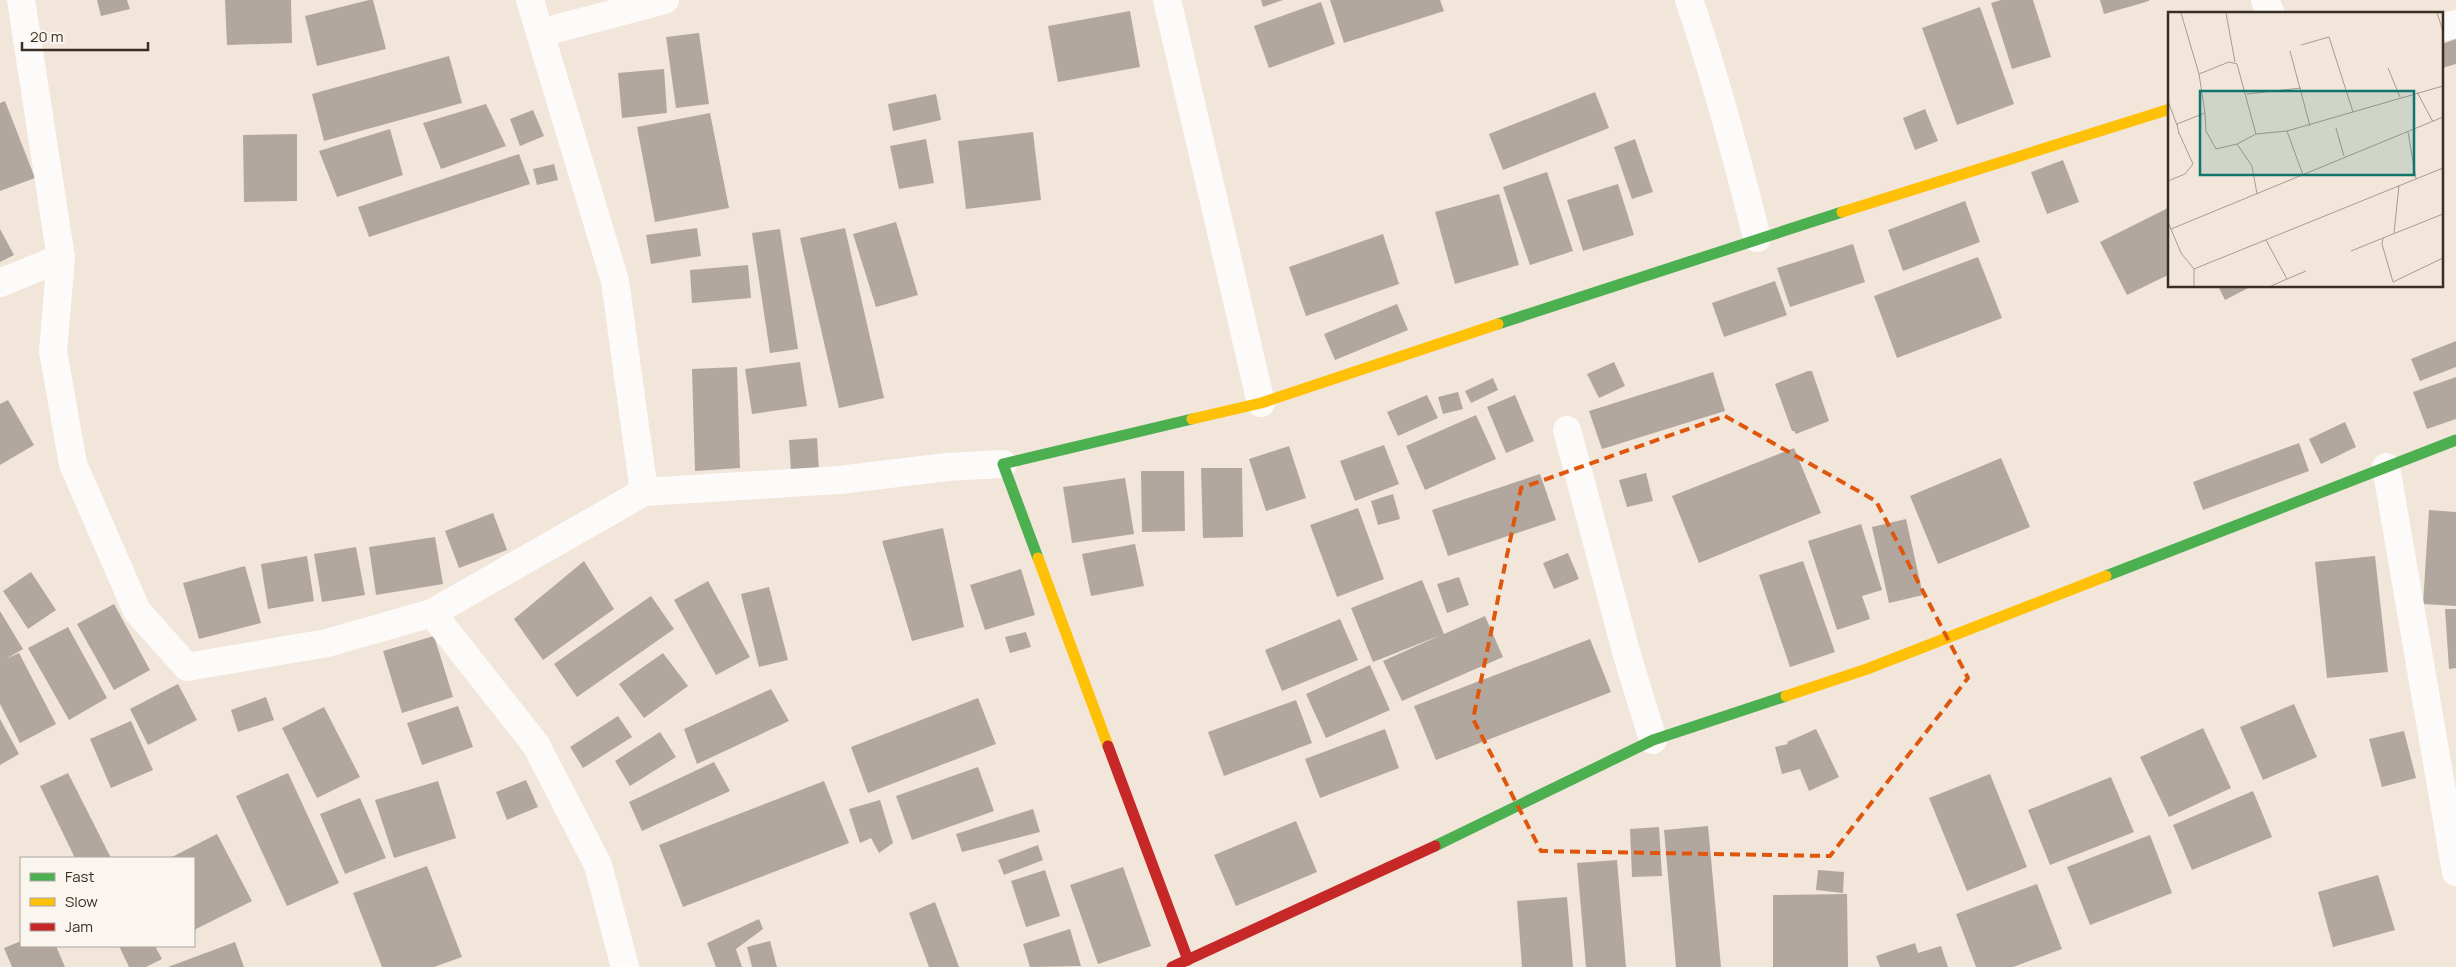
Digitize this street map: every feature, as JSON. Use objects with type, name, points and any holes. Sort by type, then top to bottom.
[{"type":"street","points":[[21,0],[61,258],[53,351],[73,464],[137,611],[188,667],[327,643],[432,613],[644,492],[839,480],[947,467],[1003,464],[1261,403],[1757,238],[2168,110]]},
{"type":"street","points":[[530,0],[615,281],[644,492]]},
{"type":"street","points":[[540,33],[665,0]]},
{"type":"street","points":[[1167,0],[1261,403]]},
{"type":"street","points":[[1689,0],[1736,154],[1757,238]]},
{"type":"street","points":[[2265,0],[2270,12]]},
{"type":"street","points":[[0,283],[61,258]]},
{"type":"street","points":[[1567,430],[1627,655],[1653,740]]},
{"type":"street","points":[[1172,967],[1460,834],[1653,740],[1867,669],[2456,440]]},
{"type":"street","points":[[1003,464],[1188,960]]},
{"type":"street","points":[[2386,467],[2456,872]]},
{"type":"street","points":[[432,613],[536,745],[598,865],[625,967]]},
{"type":"highlighted area","points":[[1725,416],[1876,501],[1968,678],[1830,856],[1541,851],[1473,719],[1521,488]]},
{"type":"building","points":[[97,0],[127,0],[130,9],[101,16]]},
{"type":"building","points":[[225,0],[291,0],[292,43],[227,45]]},
{"type":"building","points":[[373,0],[386,49],[317,66],[305,16]]},
{"type":"building","points":[[1261,0],[1283,0],[1263,7]]},
{"type":"building","points":[[1330,0],[1440,0],[1444,11],[1344,43]]},
{"type":"building","points":[[2001,0],[2033,0],[2051,57],[2012,69],[1991,3]]},
{"type":"building","points":[[2100,0],[2149,0],[2149,1],[2104,14]]},
{"type":"building","points":[[1321,2],[1335,44],[1269,68],[1254,26]]},
{"type":"building","points":[[1980,7],[2014,104],[1957,125],[1922,28]]},
{"type":"building","points":[[1130,11],[1140,67],[1058,82],[1048,26]]},
{"type":"building","points":[[699,33],[709,104],[676,108],[666,37]]},
{"type":"building","points":[[2456,39],[2456,64],[2444,67],[2444,43]]},
{"type":"building","points":[[449,56],[462,103],[324,141],[312,94]]},
{"type":"building","points":[[664,69],[667,113],[622,118],[618,73]]},
{"type":"building","points":[[1595,92],[1609,128],[1503,170],[1489,134]]},
{"type":"building","points":[[936,94],[941,120],[893,131],[888,104]]},
{"type":"building","points":[[5,101],[35,178],[0,191],[0,103]]},
{"type":"building","points":[[486,104],[506,146],[441,169],[423,123]]},
{"type":"building","points":[[1925,109],[1938,141],[1915,150],[1903,118]]},
{"type":"building","points":[[533,110],[544,136],[520,146],[510,119]]},
{"type":"building","points":[[710,113],[729,208],[655,222],[637,127]]},
{"type":"building","points":[[390,129],[403,175],[337,197],[319,151]]},
{"type":"building","points":[[1033,132],[1041,200],[966,209],[958,141]]},
{"type":"building","points":[[297,134],[297,201],[244,202],[243,135]]},
{"type":"building","points":[[926,139],[934,183],[899,189],[890,146]]},
{"type":"building","points":[[1635,139],[1653,192],[1632,199],[1614,147]]},
{"type":"building","points":[[519,154],[530,184],[369,237],[358,207]]},
{"type":"building","points":[[2063,160],[2079,202],[2047,214],[2031,172]]},
{"type":"building","points":[[554,164],[558,180],[537,185],[533,169]]},
{"type":"building","points":[[1547,172],[1573,251],[1530,265],[1503,187]]},
{"type":"building","points":[[1618,184],[1634,235],[1583,251],[1567,200]]},
{"type":"building","points":[[1499,194],[1519,265],[1455,284],[1435,212]]},
{"type":"building","points":[[1965,201],[1980,242],[1903,271],[1888,230]]},
{"type":"building","points":[[2168,208],[2168,275],[2127,295],[2100,242]]},
{"type":"building","points":[[896,222],[918,295],[876,307],[853,234]]},
{"type":"building","points":[[697,228],[701,256],[651,264],[646,235]]},
{"type":"building","points":[[845,228],[884,398],[839,408],[800,238]]},
{"type":"building","points":[[0,229],[14,255],[0,262]]},
{"type":"building","points":[[780,229],[798,349],[770,353],[752,233]]},
{"type":"building","points":[[1383,234],[1399,284],[1306,316],[1289,267]]},
{"type":"building","points":[[1853,244],[1865,282],[1790,307],[1777,268]]},
{"type":"building","points":[[1978,257],[2002,318],[1897,358],[1874,296]]},
{"type":"building","points":[[748,265],[751,298],[692,303],[690,270]]},
{"type":"building","points":[[1775,281],[1787,315],[1724,337],[1712,303]]},
{"type":"building","points":[[2219,288],[2248,288],[2225,300]]},
{"type":"building","points":[[1397,304],[1408,330],[1335,360],[1324,334]]},
{"type":"building","points":[[2456,341],[2456,367],[2420,381],[2411,359]]},
{"type":"building","points":[[800,362],[807,406],[752,414],[745,369]]},
{"type":"building","points":[[1614,362],[1625,386],[1599,398],[1587,374]]},
{"type":"building","points":[[737,367],[740,468],[695,471],[692,369]]},
{"type":"building","points":[[1812,371],[1829,421],[1796,434],[1792,431],[1775,384]]},
{"type":"building","points":[[1713,372],[1725,411],[1602,449],[1589,411]]},
{"type":"building","points":[[2456,377],[2456,419],[2427,429],[2413,392]]},
{"type":"building","points":[[1493,378],[1498,390],[1471,403],[1465,391]]},
{"type":"building","points":[[1458,392],[1463,409],[1443,414],[1438,397]]},
{"type":"building","points":[[1427,395],[1438,418],[1398,436],[1387,412]]},
{"type":"building","points":[[1515,395],[1534,441],[1506,453],[1487,407]]},
{"type":"building","points":[[8,400],[34,445],[0,465],[0,404]]},
{"type":"building","points":[[1476,415],[1496,459],[1425,490],[1406,446]]},
{"type":"building","points":[[2345,422],[2356,447],[2321,464],[2309,439]]},
{"type":"building","points":[[817,438],[819,471],[791,472],[789,440]]},
{"type":"building","points":[[2299,443],[2309,471],[2203,510],[2193,482]]},
{"type":"building","points":[[1384,445],[1399,484],[1355,501],[1340,461]]},
{"type":"building","points":[[1289,446],[1306,498],[1266,511],[1249,459]]},
{"type":"building","points":[[1794,448],[1821,513],[1699,563],[1672,496]]},
{"type":"building","points":[[2001,458],[2030,527],[1938,564],[1910,496]]},
{"type":"building","points":[[1201,468],[1242,468],[1243,537],[1203,538]]},
{"type":"building","points":[[1141,471],[1184,471],[1185,531],[1142,532]]},
{"type":"building","points":[[1646,473],[1653,501],[1627,507],[1619,480]]},
{"type":"building","points":[[1540,474],[1556,520],[1448,556],[1432,510]]},
{"type":"building","points":[[1125,478],[1134,534],[1072,543],[1063,487]]},
{"type":"building","points":[[1393,494],[1400,519],[1378,525],[1371,501]]},
{"type":"building","points":[[1358,508],[1384,579],[1337,597],[1310,525]]},
{"type":"building","points":[[2429,510],[2456,512],[2456,606],[2423,604]]},
{"type":"building","points":[[493,513],[507,550],[459,568],[445,531]]},
{"type":"building","points":[[1906,519],[1923,595],[1889,603],[1872,527]]},
{"type":"building","points":[[1861,524],[1882,590],[1862,596],[1870,619],[1837,630],[1808,541]]},
{"type":"building","points":[[943,528],[964,627],[912,641],[882,541]]},
{"type":"building","points":[[435,537],[443,584],[376,595],[369,547]]},
{"type":"building","points":[[1135,544],[1144,586],[1091,596],[1082,554]]},
{"type":"building","points":[[356,547],[365,595],[322,602],[314,554]]},
{"type":"building","points":[[1568,553],[1579,579],[1554,589],[1543,563]]},
{"type":"building","points":[[307,556],[314,601],[268,609],[261,564]]},
{"type":"building","points":[[2375,556],[2388,672],[2327,678],[2315,562]]},
{"type":"building","points":[[584,561],[614,609],[543,660],[514,619]]},
{"type":"building","points":[[1803,561],[1835,652],[1790,667],[1759,575]]},
{"type":"building","points":[[245,566],[261,623],[199,639],[183,583]]},
{"type":"building","points":[[1021,569],[1035,615],[985,630],[970,585]]},
{"type":"building","points":[[31,572],[56,610],[28,629],[3,591]]},
{"type":"building","points":[[1459,577],[1469,605],[1447,613],[1437,584]]},
{"type":"building","points":[[1422,580],[1444,634],[1485,616],[1503,657],[1402,701],[1383,661],[1441,635],[1373,662],[1351,608]]},
{"type":"building","points":[[708,581],[750,657],[716,675],[674,600]]},
{"type":"building","points":[[769,587],[788,660],[759,667],[741,594]]},
{"type":"building","points":[[651,596],[674,629],[577,697],[554,664]]},
{"type":"building","points":[[114,604],[150,670],[114,690],[77,624]]},
{"type":"building","points":[[2445,609],[2456,609],[2456,668],[2449,669]]},
{"type":"building","points":[[0,611],[23,649],[6,659],[19,653],[56,724],[20,743],[0,704]]},
{"type":"building","points":[[1340,619],[1358,660],[1282,691],[1265,650]]},
{"type":"building","points":[[68,627],[107,698],[69,720],[28,648]]},
{"type":"building","points":[[1026,632],[1031,647],[1010,653],[1005,637]]},
{"type":"building","points":[[434,636],[453,697],[402,713],[383,651]]},
{"type":"building","points":[[1590,639],[1611,692],[1436,760],[1414,706]]},
{"type":"building","points":[[663,653],[688,686],[644,718],[619,684]]},
{"type":"building","points":[[1370,665],[1390,710],[1326,738],[1306,694]]},
{"type":"building","points":[[178,684],[197,720],[148,745],[130,709]]},
{"type":"building","points":[[771,689],[789,721],[697,764],[684,729]]},
{"type":"building","points":[[266,697],[274,720],[238,732],[231,710]]},
{"type":"building","points":[[978,698],[996,744],[868,793],[851,747]]},
{"type":"building","points":[[1296,700],[1312,743],[1224,776],[1208,732]]},
{"type":"building","points":[[2294,704],[2317,757],[2263,780],[2240,727]]},
{"type":"building","points":[[458,706],[473,747],[422,765],[407,723]]},
{"type":"building","points":[[324,707],[360,777],[317,798],[282,728]]},
{"type":"building","points":[[618,716],[632,737],[583,768],[570,747]]},
{"type":"building","points":[[0,719],[19,754],[0,765]]},
{"type":"building","points":[[131,721],[153,770],[111,788],[90,739]]},
{"type":"building","points":[[2203,728],[2231,788],[2169,817],[2140,757]]},
{"type":"building","points":[[1385,729],[1399,768],[1320,798],[1305,759]]},
{"type":"building","points":[[1816,729],[1839,777],[1809,791],[1800,769],[1782,774],[1775,747],[1788,744],[1787,742]]},
{"type":"building","points":[[2404,731],[2416,778],[2382,787],[2369,739]]},
{"type":"building","points":[[660,732],[676,757],[630,786],[615,761]]},
{"type":"building","points":[[714,762],[730,791],[642,831],[629,802]]},
{"type":"building","points":[[978,767],[994,811],[912,840],[896,796]]},
{"type":"building","points":[[68,773],[110,857],[75,857],[40,786]]},
{"type":"building","points":[[288,773],[339,883],[287,906],[236,796]]},
{"type":"building","points":[[1990,774],[2027,867],[1967,891],[1929,798]]},
{"type":"building","points":[[2111,777],[2134,832],[2050,865],[2028,810]]},
{"type":"building","points":[[526,780],[538,807],[507,820],[496,792]]},
{"type":"building","points":[[438,781],[456,838],[394,858],[375,800]]},
{"type":"building","points":[[824,781],[849,843],[683,907],[659,845]]},
{"type":"building","points":[[2253,791],[2272,837],[2192,870],[2173,825]]},
{"type":"building","points":[[360,798],[386,858],[345,874],[320,814]]},
{"type":"building","points":[[880,800],[893,843],[879,853],[871,838],[860,843],[849,809]]},
{"type":"building","points":[[1033,809],[1040,832],[962,852],[956,834]]},
{"type":"building","points":[[1296,821],[1317,872],[1236,906],[1214,855]]},
{"type":"building","points":[[1708,826],[1721,967],[1676,967],[1664,830]]},
{"type":"building","points":[[1659,827],[1662,876],[1632,877],[1630,829]]},
{"type":"building","points":[[217,834],[252,901],[195,930],[195,857],[172,857]]},
{"type":"building","points":[[2150,835],[2172,893],[2090,925],[2067,867]]},
{"type":"building","points":[[1038,845],[1043,860],[1004,875],[998,860]]},
{"type":"building","points":[[1617,860],[1626,967],[1586,967],[1577,863]]},
{"type":"building","points":[[427,866],[462,957],[434,967],[382,967],[353,893]]},
{"type":"building","points":[[1123,867],[1151,946],[1098,964],[1070,885]]},
{"type":"building","points":[[1045,870],[1060,916],[1026,927],[1011,881]]},
{"type":"building","points":[[1818,870],[1844,872],[1843,893],[1816,890]]},
{"type":"building","points":[[2378,875],[2395,930],[2333,947],[2318,892]]},
{"type":"building","points":[[2037,884],[2062,949],[2013,967],[1976,967],[1956,914]]},
{"type":"building","points":[[1847,894],[1848,967],[1773,967],[1773,895]]},
{"type":"building","points":[[1567,897],[1573,967],[1522,967],[1517,901]]},
{"type":"building","points":[[935,902],[959,967],[929,967],[909,913]]},
{"type":"building","points":[[759,919],[763,929],[736,949],[742,967],[716,967],[707,943]]},
{"type":"building","points":[[1070,929],[1081,966],[1030,967],[1023,944]]},
{"type":"building","points":[[20,941],[20,947],[56,947],[65,967],[12,967],[4,948]]},
{"type":"building","points":[[770,941],[777,967],[752,967],[747,947]]},
{"type":"building","points":[[235,942],[244,967],[168,967]]},
{"type":"building","points":[[1915,943],[1918,953],[1941,946],[1948,967],[1880,967],[1876,956]]},
{"type":"building","points":[[119,947],[156,947],[162,959],[146,967],[129,967]]},
{"type":"traffic: fast","points":[[1498,324],[1842,212]]},
{"type":"traffic: fast","points":[[1038,558],[1003,464],[1192,419]]},
{"type":"traffic: fast","points":[[2106,576],[2456,440]]},
{"type":"traffic: fast","points":[[1435,846],[1653,740],[1786,696]]},
{"type":"traffic: slow","points":[[1842,212],[2168,110]]},
{"type":"traffic: slow","points":[[1192,419],[1261,403],[1498,324]]},
{"type":"traffic: slow","points":[[1038,558],[1108,746]]},
{"type":"traffic: slow","points":[[1786,696],[1867,669],[2106,576]]},
{"type":"traffic: jam","points":[[1108,746],[1188,960]]},
{"type":"traffic: jam","points":[[1172,967],[1435,846]]}]
